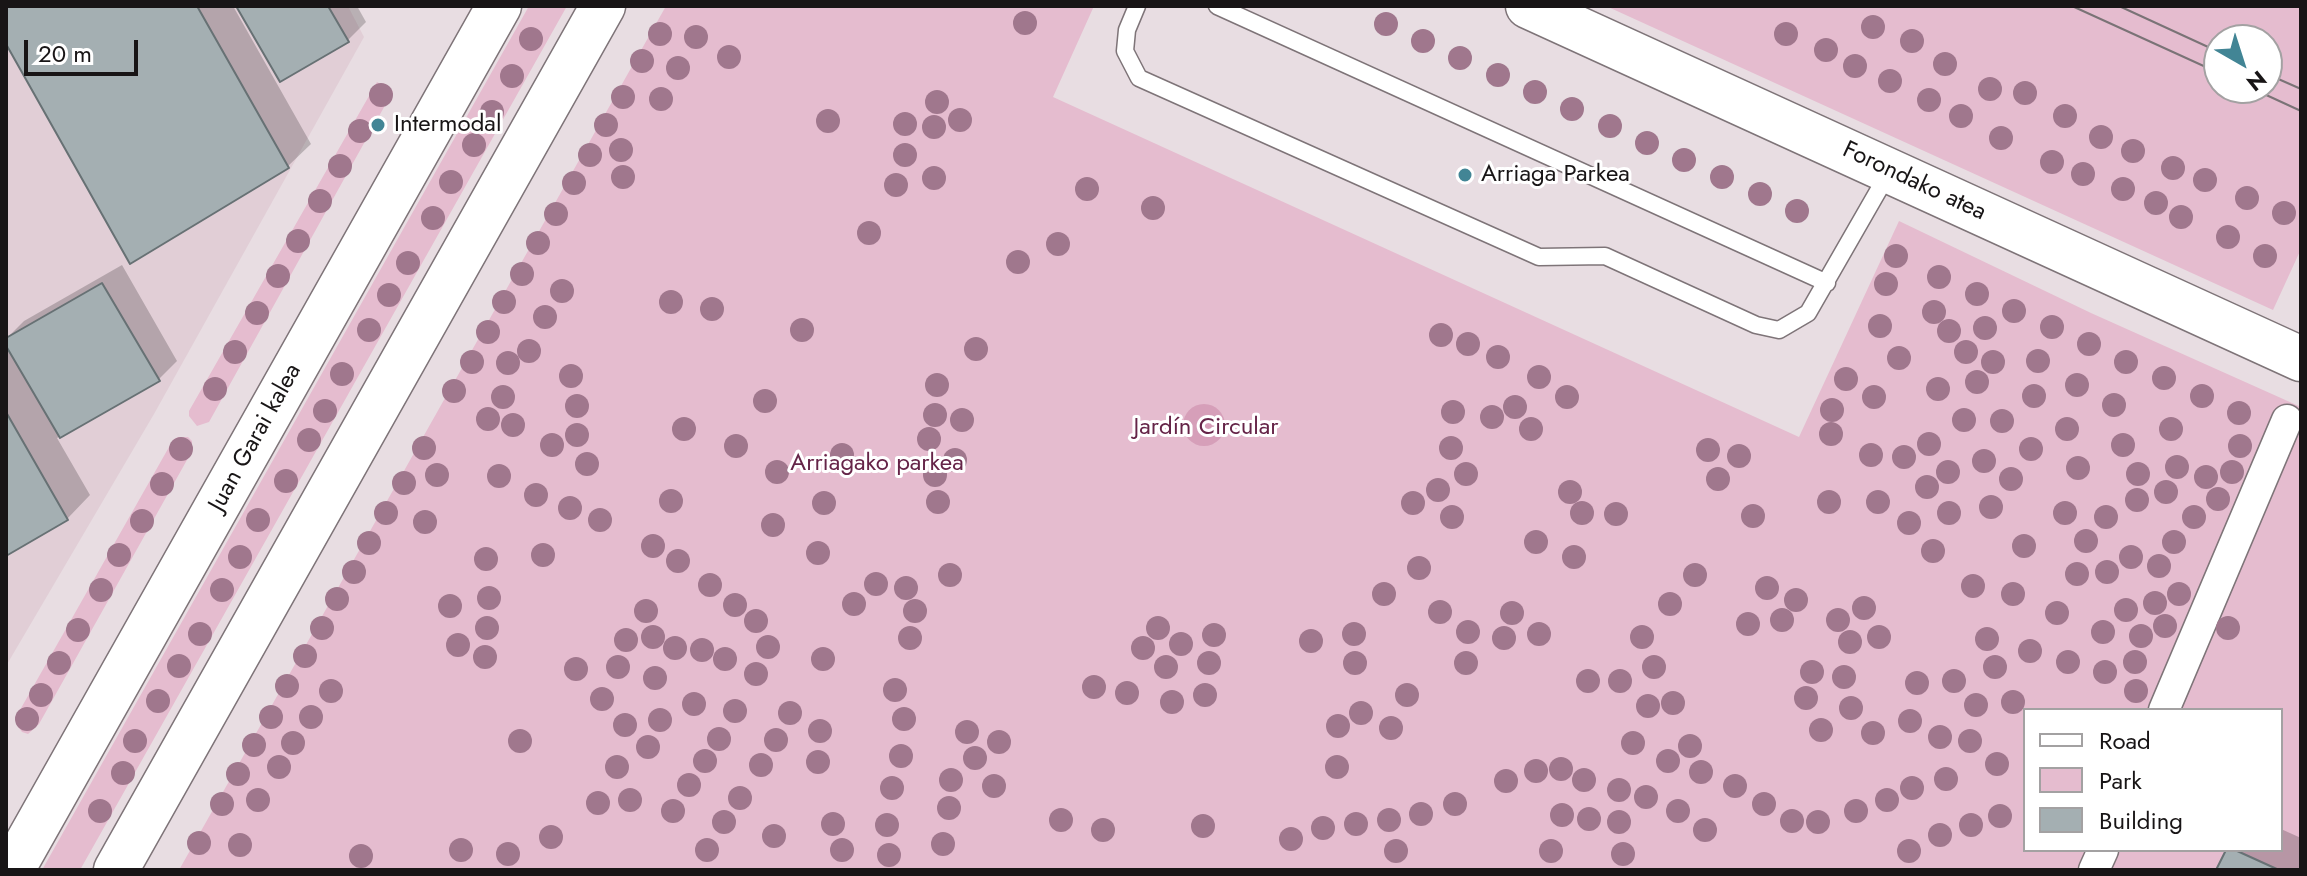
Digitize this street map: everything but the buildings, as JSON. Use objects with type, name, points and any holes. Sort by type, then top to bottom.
[{"type":"main road","name":"Juan Garai kalea","points":[[12,870],[499,6]]},
{"type":"main road","points":[[116,870],[603,6]]},
{"type":"main road","name":"Forondako atea","points":[[1528,6],[2301,359]]},
{"type":"street","points":[[2165,708],[2287,420]]},
{"type":"lane","points":[[1137,6],[1127,30],[1125,51],[1139,78],[1539,257],[1605,256],[1756,325],[1779,330],[1808,313],[1890,171]]},
{"type":"lane","points":[[1217,6],[1827,283]]},
{"type":"shaded area","points":[[6,6],[348,6],[364,37],[154,414],[6,666]]},
{"type":"shaded area","points":[[1204,404],[1219,410],[1225,425],[1219,440],[1204,446],[1189,440],[1183,425],[1189,410]]},
{"type":"green space","points":[[529,6],[567,6],[80,870],[42,870]]},
{"type":"green space","name":"Arriagako parkea","points":[[666,6],[1094,6],[1053,97],[1799,437],[1899,221],[2091,313],[2301,407],[2301,870],[2279,870],[2239,852],[2283,852],[2283,708],[2023,708],[2023,852],[2225,852],[2216,870],[179,870]]},
{"type":"green space","points":[[1606,6],[2301,6],[2301,249],[2273,310]]},
{"type":"green space","points":[[377,82],[393,91],[209,422],[197,426],[189,411]]},
{"type":"green space","points":[[188,437],[192,441],[192,451],[39,724],[28,734],[22,732],[16,724],[16,717],[173,440]]},
{"type":"tram line","points":[[2072,6],[2203,66]]},
{"type":"tram line","points":[[2119,6],[2203,45]]},
{"type":"tram line","points":[[2283,81],[2301,89]]},
{"type":"tram line","points":[[2283,103],[2301,111]]},
{"type":"place","name":"Intermodal","points":[[378,125]]},
{"type":"place","name":"Arriaga Parkea","points":[[1465,175]]},
{"type":"park label","name":"Jardín Circular","points":[[1206,428]]}]
